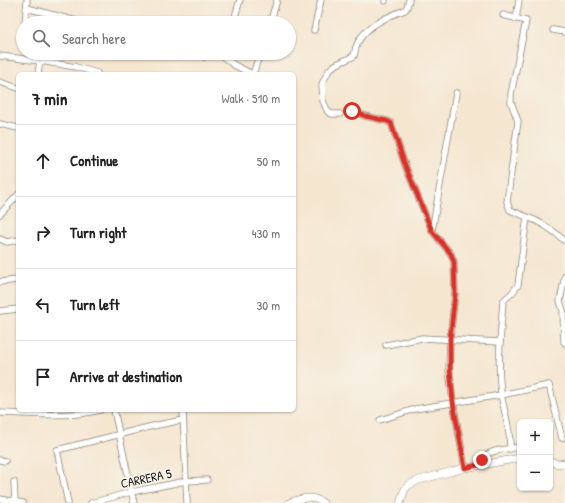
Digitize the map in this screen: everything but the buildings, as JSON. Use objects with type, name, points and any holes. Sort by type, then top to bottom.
[{"type":"main road","points":[[400,503],[405,489],[409,485],[419,480],[482,464],[517,458]]},
{"type":"main road","points":[[553,462],[558,464],[565,463]]},
{"type":"main road","points":[[289,503],[304,497],[312,498],[323,503]]},
{"type":"street","points":[[25,16],[27,0]]},
{"type":"street","points":[[235,16],[240,0]]},
{"type":"street","points":[[272,16],[277,0]]},
{"type":"street","points":[[314,30],[321,0]]},
{"type":"street","points":[[340,114],[332,114],[328,112],[323,101],[322,84],[329,70],[335,65],[354,56],[356,46],[367,32],[376,24],[405,10],[409,0]]},
{"type":"street","points":[[516,18],[519,0]]},
{"type":"street","points":[[26,8],[57,16]]},
{"type":"street","points":[[503,15],[526,21],[511,94],[518,121],[507,202],[510,210],[540,221],[565,241]]},
{"type":"street","points":[[553,30],[565,32]]},
{"type":"street","points":[[0,56],[16,58]]},
{"type":"street","points":[[32,60],[76,67],[94,72]]},
{"type":"street","points":[[228,60],[234,65],[248,72]]},
{"type":"street","points":[[253,72],[257,60]]},
{"type":"street","points":[[38,72],[40,61]]},
{"type":"street","points":[[0,82],[16,87]]},
{"type":"street","points":[[432,231],[456,93]]},
{"type":"street","points":[[352,111],[391,123],[405,165],[432,231],[451,254],[454,262],[455,294],[450,339],[450,370],[453,402],[465,468]]},
{"type":"street","points":[[1,125],[16,128]]},
{"type":"street","points":[[0,214],[16,197]]},
{"type":"street","points":[[510,449],[510,438],[501,395],[499,364],[500,342],[504,301],[518,285],[527,216]]},
{"type":"street","points":[[0,239],[7,242],[16,240]]},
{"type":"street","points":[[565,276],[560,301],[563,310],[565,343]]},
{"type":"street","points":[[0,282],[16,280]]},
{"type":"street","points":[[0,311],[16,309]]},
{"type":"street","points":[[386,345],[422,338],[500,342]]},
{"type":"street","points":[[380,420],[415,409],[501,395],[549,385],[562,438]]},
{"type":"street","points":[[0,413],[74,414],[87,412]]},
{"type":"street","points":[[114,412],[134,503]]},
{"type":"street","points":[[183,412],[187,503]]},
{"type":"street","points":[[68,503],[57,450],[183,420]]},
{"type":"street","points":[[482,464],[482,459],[485,455],[517,448]]},
{"type":"street","name":"CARRERA 5","points":[[91,503],[131,492],[186,481],[207,480]]},
{"type":"street","points":[[14,482],[15,501]]},
{"type":"street","points":[[0,499],[8,502],[15,501],[23,503]]},
{"type":"route","points":[[352,111],[391,123],[405,165],[432,231],[451,254],[454,262],[456,281],[450,339],[450,370],[453,402],[465,468],[482,464],[482,460]]}]
